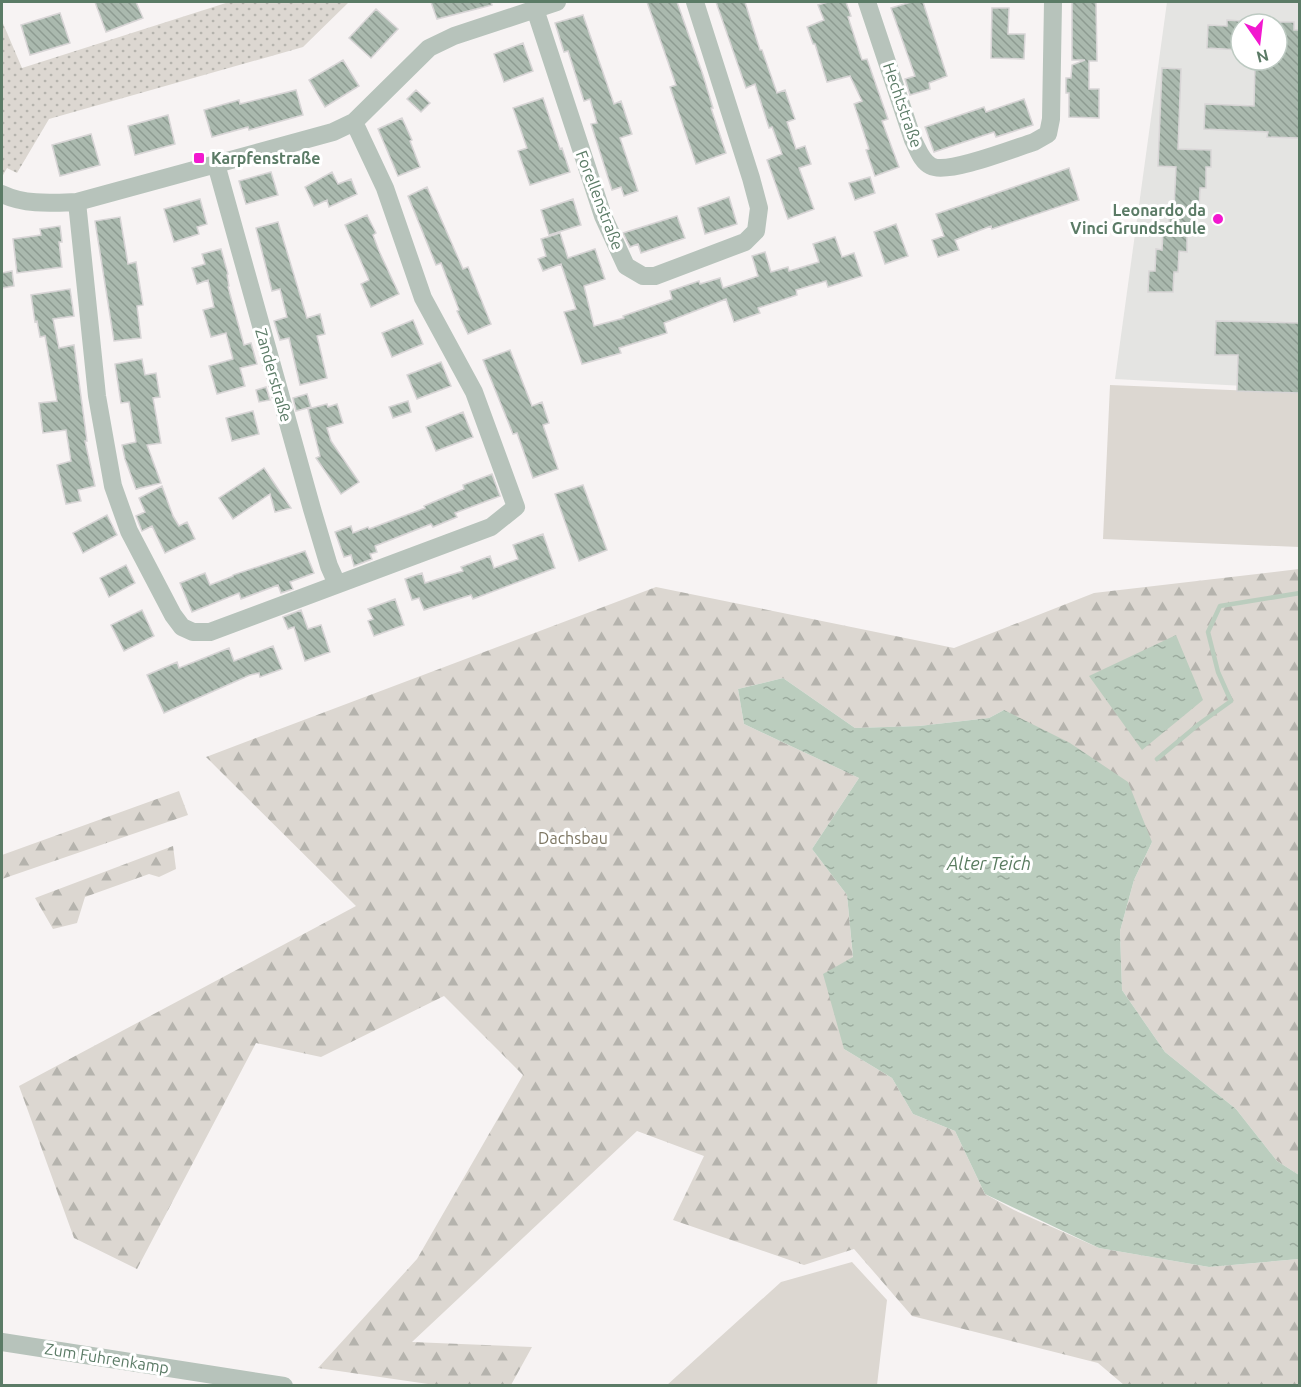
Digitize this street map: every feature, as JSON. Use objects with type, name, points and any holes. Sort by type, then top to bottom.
[{"type":"street","points":[[2,194],[13,199],[44,204],[77,202],[333,132],[354,122],[429,48],[454,36],[557,2]]},
{"type":"street","name":"Forellenstraße","points":[[535,9],[603,216],[626,266],[642,276],[655,276],[745,242],[756,231],[759,208],[695,2]]},
{"type":"street","name":"Hechtstraße","points":[[867,2],[913,140],[922,159],[932,167],[947,169],[1035,142],[1048,134],[1051,119],[1053,2]]},
{"type":"street","points":[[77,202],[97,396],[113,486],[129,531],[172,615],[182,627],[193,632],[210,632],[491,527],[516,507],[474,392],[423,298],[385,188],[354,122]]},
{"type":"street","name":"Zanderstraße","points":[[216,164],[312,509],[329,566],[337,584]]},
{"type":"street","name":"Zum Fuhrenkamp","points":[[2,1342],[284,1386]]},
{"type":"shaded area","name":"Leonardo da Vinci Grundschule","points":[[1167,2],[1299,2],[1299,389],[1115,379]]},
{"type":"green space","points":[[229,2],[349,2],[303,47],[49,119],[17,173],[7,168],[2,177],[2,21],[22,68]]},
{"type":"green space","points":[[1110,385],[1299,393],[1299,547],[1103,539]]},
{"type":"green space","name":"Dachsbau","points":[[1299,569],[1299,1175],[1277,1161],[1236,1109],[1165,1052],[1122,990],[1120,931],[1134,880],[1152,842],[1004,710],[989,718],[919,726],[855,728],[783,678],[738,689],[744,724],[859,778],[812,849],[847,895],[853,958],[844,1049],[892,1078],[913,1114],[955,1131],[985,1194],[1014,1210],[1099,1248],[1209,1267],[1299,1259],[1299,1385],[1124,1385],[1098,1363],[912,1316],[854,1249],[804,1265],[673,1220],[704,1156],[637,1131],[412,1342],[532,1347],[511,1385],[435,1385],[318,1368],[417,1259],[523,1075],[444,996],[321,1057],[256,1043],[137,1269],[74,1238],[19,1086],[356,906],[206,757],[656,587],[954,648],[1094,593]]},
{"type":"green space","points":[[179,791],[188,815],[2,879],[2,855]]},
{"type":"green space","points":[[173,846],[176,869],[159,877],[149,874],[85,897],[77,923],[53,929],[35,898]]},
{"type":"green space","points":[[852,1262],[887,1300],[877,1385],[667,1385],[781,1282]]},
{"type":"water","points":[[1176,635],[1203,700],[1142,750],[1089,676]]},
{"type":"water","name":"Alter Teich","points":[[783,678],[855,728],[919,726],[989,718],[1004,710],[1070,743],[1128,782],[1152,842],[1134,880],[1120,931],[1122,990],[1165,1052],[1236,1109],[1277,1161],[1299,1175],[1299,1259],[1209,1267],[1099,1248],[985,1194],[955,1131],[913,1114],[892,1078],[844,1049],[823,974],[853,957],[847,895],[812,849],[859,778],[744,724],[738,689]]},
{"type":"building","points":[[95,2],[136,2],[143,18],[106,32]]},
{"type":"building","points":[[431,2],[491,2],[492,5],[437,19]]},
{"type":"building","points":[[647,2],[677,2],[703,75],[726,153],[696,164],[670,87],[676,85]]},
{"type":"building","points":[[716,2],[745,2],[777,93],[785,90],[795,119],[787,122],[796,149],[805,146],[811,164],[799,168],[814,209],[788,219],[767,160],[782,154],[772,127],[769,128],[755,84],[746,88]]},
{"type":"building","points":[[828,2],[846,2],[851,16],[848,17],[862,60],[867,59],[888,119],[882,121],[899,167],[875,176],[866,150],[869,149],[854,104],[862,101],[850,76],[827,82],[807,27],[824,20],[818,5]]},
{"type":"building","points":[[911,2],[923,2],[947,76],[929,83],[930,89],[910,95],[905,79],[915,76],[891,8]]},
{"type":"building","points":[[1072,2],[1096,2],[1097,61],[1089,61],[1089,89],[1099,89],[1099,118],[1069,117],[1069,93],[1066,93],[1066,78],[1071,78],[1072,65],[1085,60],[1072,60]]},
{"type":"building","points":[[992,8],[1009,8],[1008,34],[1025,34],[1024,59],[991,58]]},
{"type":"building","points":[[376,9],[398,29],[371,58],[349,38]]},
{"type":"building","points":[[60,13],[70,43],[30,55],[21,25]]},
{"type":"building","points":[[583,15],[614,104],[621,101],[632,134],[620,138],[638,191],[624,196],[621,187],[612,190],[591,124],[597,123],[590,99],[584,101],[568,51],[564,52],[555,23]]},
{"type":"building","points":[[1227,20],[1229,20],[1229,49],[1207,48],[1208,25],[1227,26]]},
{"type":"building","points":[[1289,22],[1294,22],[1294,30],[1299,30],[1299,138],[1267,137],[1268,132],[1204,129],[1205,104],[1254,106],[1255,72],[1289,72]]},
{"type":"building","points":[[523,43],[533,71],[504,82],[494,54]]},
{"type":"building","points":[[343,60],[359,86],[325,107],[309,80]]},
{"type":"building","points":[[1162,68],[1181,69],[1178,149],[1211,150],[1211,167],[1206,167],[1206,188],[1200,188],[1199,209],[1193,208],[1192,230],[1187,230],[1187,252],[1179,251],[1178,272],[1174,272],[1173,292],[1148,292],[1149,271],[1155,271],[1156,249],[1162,250],[1163,228],[1169,228],[1169,208],[1174,208],[1176,167],[1158,166]]},
{"type":"building","points":[[296,90],[303,115],[249,130],[248,127],[212,137],[204,110],[239,100],[240,104]]},
{"type":"building","points":[[416,90],[430,103],[421,112],[407,99]]},
{"type":"building","points":[[543,98],[570,172],[530,185],[518,151],[527,148],[513,108]]},
{"type":"building","points":[[1024,99],[1033,125],[996,137],[994,132],[934,152],[925,127],[984,107],[986,112]]},
{"type":"building","points":[[168,115],[175,144],[135,155],[128,126]]},
{"type":"building","points":[[402,118],[412,140],[410,141],[420,167],[398,176],[378,129]]},
{"type":"building","points":[[91,134],[100,165],[60,176],[52,145]]},
{"type":"building","points":[[1069,168],[1079,200],[992,229],[991,226],[955,240],[959,250],[938,257],[932,240],[944,236],[936,214]]},
{"type":"building","points":[[271,172],[278,195],[246,204],[239,181]]},
{"type":"building","points":[[332,172],[338,184],[351,179],[357,194],[329,207],[327,200],[314,206],[305,187]]},
{"type":"building","points":[[870,177],[875,193],[855,200],[849,183]]},
{"type":"building","points":[[427,187],[463,269],[468,267],[491,324],[468,334],[457,311],[459,310],[441,263],[436,265],[408,196]]},
{"type":"building","points":[[729,197],[737,224],[705,234],[698,208]]},
{"type":"building","points":[[200,199],[207,224],[197,227],[199,234],[174,242],[164,209]]},
{"type":"building","points":[[573,199],[581,225],[549,235],[541,210]]},
{"type":"building","points":[[367,215],[376,233],[373,235],[379,251],[399,294],[371,307],[361,284],[369,280],[345,225]]},
{"type":"building","points":[[677,216],[685,238],[641,253],[638,244],[630,247],[623,233]]},
{"type":"building","points":[[120,217],[128,264],[136,262],[143,305],[137,306],[141,338],[114,341],[95,221]]},
{"type":"building","points":[[278,222],[307,318],[320,314],[325,334],[317,336],[327,378],[300,385],[289,338],[280,340],[274,321],[287,317],[280,289],[272,291],[256,228]]},
{"type":"building","points":[[896,224],[908,256],[885,264],[874,232]]},
{"type":"building","points":[[60,226],[62,267],[17,273],[13,239],[41,235],[40,229]]},
{"type":"building","points":[[560,233],[568,258],[595,249],[605,279],[584,286],[594,326],[624,318],[623,316],[672,299],[670,291],[699,281],[700,284],[720,278],[723,288],[758,276],[752,256],[765,252],[771,272],[788,267],[789,271],[819,262],[813,244],[835,237],[842,257],[854,253],[862,276],[828,287],[826,281],[796,290],[797,295],[758,308],[760,313],[734,322],[726,299],[664,323],[667,333],[619,348],[621,353],[582,364],[564,312],[576,309],[561,264],[543,271],[538,259],[546,256],[541,239]]},
{"type":"building","points":[[221,249],[228,274],[228,287],[244,345],[251,343],[257,364],[240,368],[245,386],[217,394],[209,366],[233,359],[226,333],[211,337],[203,310],[214,307],[208,280],[197,284],[192,268],[205,264],[202,254]]},
{"type":"building","points":[[12,271],[14,286],[2,288],[2,273]]},
{"type":"building","points":[[70,289],[74,316],[53,319],[59,348],[74,345],[87,441],[85,441],[95,486],[78,490],[81,501],[66,504],[57,465],[71,461],[66,430],[43,433],[39,403],[57,401],[45,336],[40,337],[31,295]]},
{"type":"building","points":[[413,320],[423,344],[392,357],[382,333]]},
{"type":"building","points":[[1216,321],[1299,323],[1299,393],[1237,391],[1238,355],[1215,355]]},
{"type":"building","points":[[510,350],[532,406],[542,402],[549,423],[543,425],[558,469],[533,478],[517,433],[513,434],[483,360]]},
{"type":"building","points":[[142,359],[145,375],[156,373],[160,397],[153,398],[161,443],[147,445],[161,483],[136,489],[122,445],[136,442],[129,402],[121,403],[115,364]]},
{"type":"building","points":[[441,362],[451,386],[417,399],[407,375]]},
{"type":"building","points":[[266,387],[270,400],[259,402],[256,390]]},
{"type":"building","points":[[307,394],[311,407],[296,411],[293,398]]},
{"type":"building","points":[[408,401],[411,412],[393,418],[389,407]]},
{"type":"building","points":[[327,404],[328,407],[337,404],[343,423],[327,428],[331,441],[359,482],[341,494],[316,458],[320,456],[308,409]]},
{"type":"building","points":[[253,411],[259,434],[232,441],[226,418]]},
{"type":"building","points":[[463,412],[473,437],[436,451],[426,427]]},
{"type":"building","points":[[264,468],[291,508],[275,512],[270,494],[233,519],[219,498]]},
{"type":"building","points":[[492,474],[500,496],[455,513],[457,517],[433,527],[431,524],[375,546],[377,552],[370,554],[372,559],[354,566],[351,555],[344,557],[335,532],[351,526],[353,533],[368,527],[369,529],[425,508],[424,506],[464,489],[463,485]]},
{"type":"building","points":[[583,485],[607,550],[579,561],[555,494]]},
{"type":"building","points":[[162,486],[179,526],[187,522],[195,539],[165,553],[152,526],[142,531],[136,516],[145,512],[139,498]]},
{"type":"building","points":[[107,515],[117,535],[83,553],[73,533]]},
{"type":"building","points":[[543,534],[555,568],[473,599],[471,595],[424,610],[419,598],[412,600],[405,579],[422,573],[425,583],[463,571],[461,567],[490,556],[494,568],[518,559],[513,545]]},
{"type":"building","points":[[305,551],[314,573],[290,582],[293,589],[281,593],[278,585],[241,599],[239,593],[192,612],[180,583],[205,573],[210,585]]},
{"type":"building","points":[[126,565],[135,583],[109,597],[100,578]]},
{"type":"building","points":[[395,599],[404,625],[374,636],[368,621],[373,619],[368,609]]},
{"type":"building","points":[[142,610],[154,636],[124,651],[111,625]]},
{"type":"building","points":[[301,610],[308,629],[321,625],[330,652],[305,661],[294,627],[288,629],[283,617]]},
{"type":"building","points":[[273,646],[282,669],[260,677],[259,673],[250,675],[164,713],[147,675],[177,662],[179,668],[229,648],[234,661]]},
{"type":"waterway","points":[[1157,759],[1231,701],[1218,672],[1208,632],[1220,606],[1300,593]]},
{"type":"place","name":"Karpfenstraße","points":[[199,158]]},
{"type":"place","name":"Leonardo da Vinci Grundschule","points":[[1218,219]]}]
